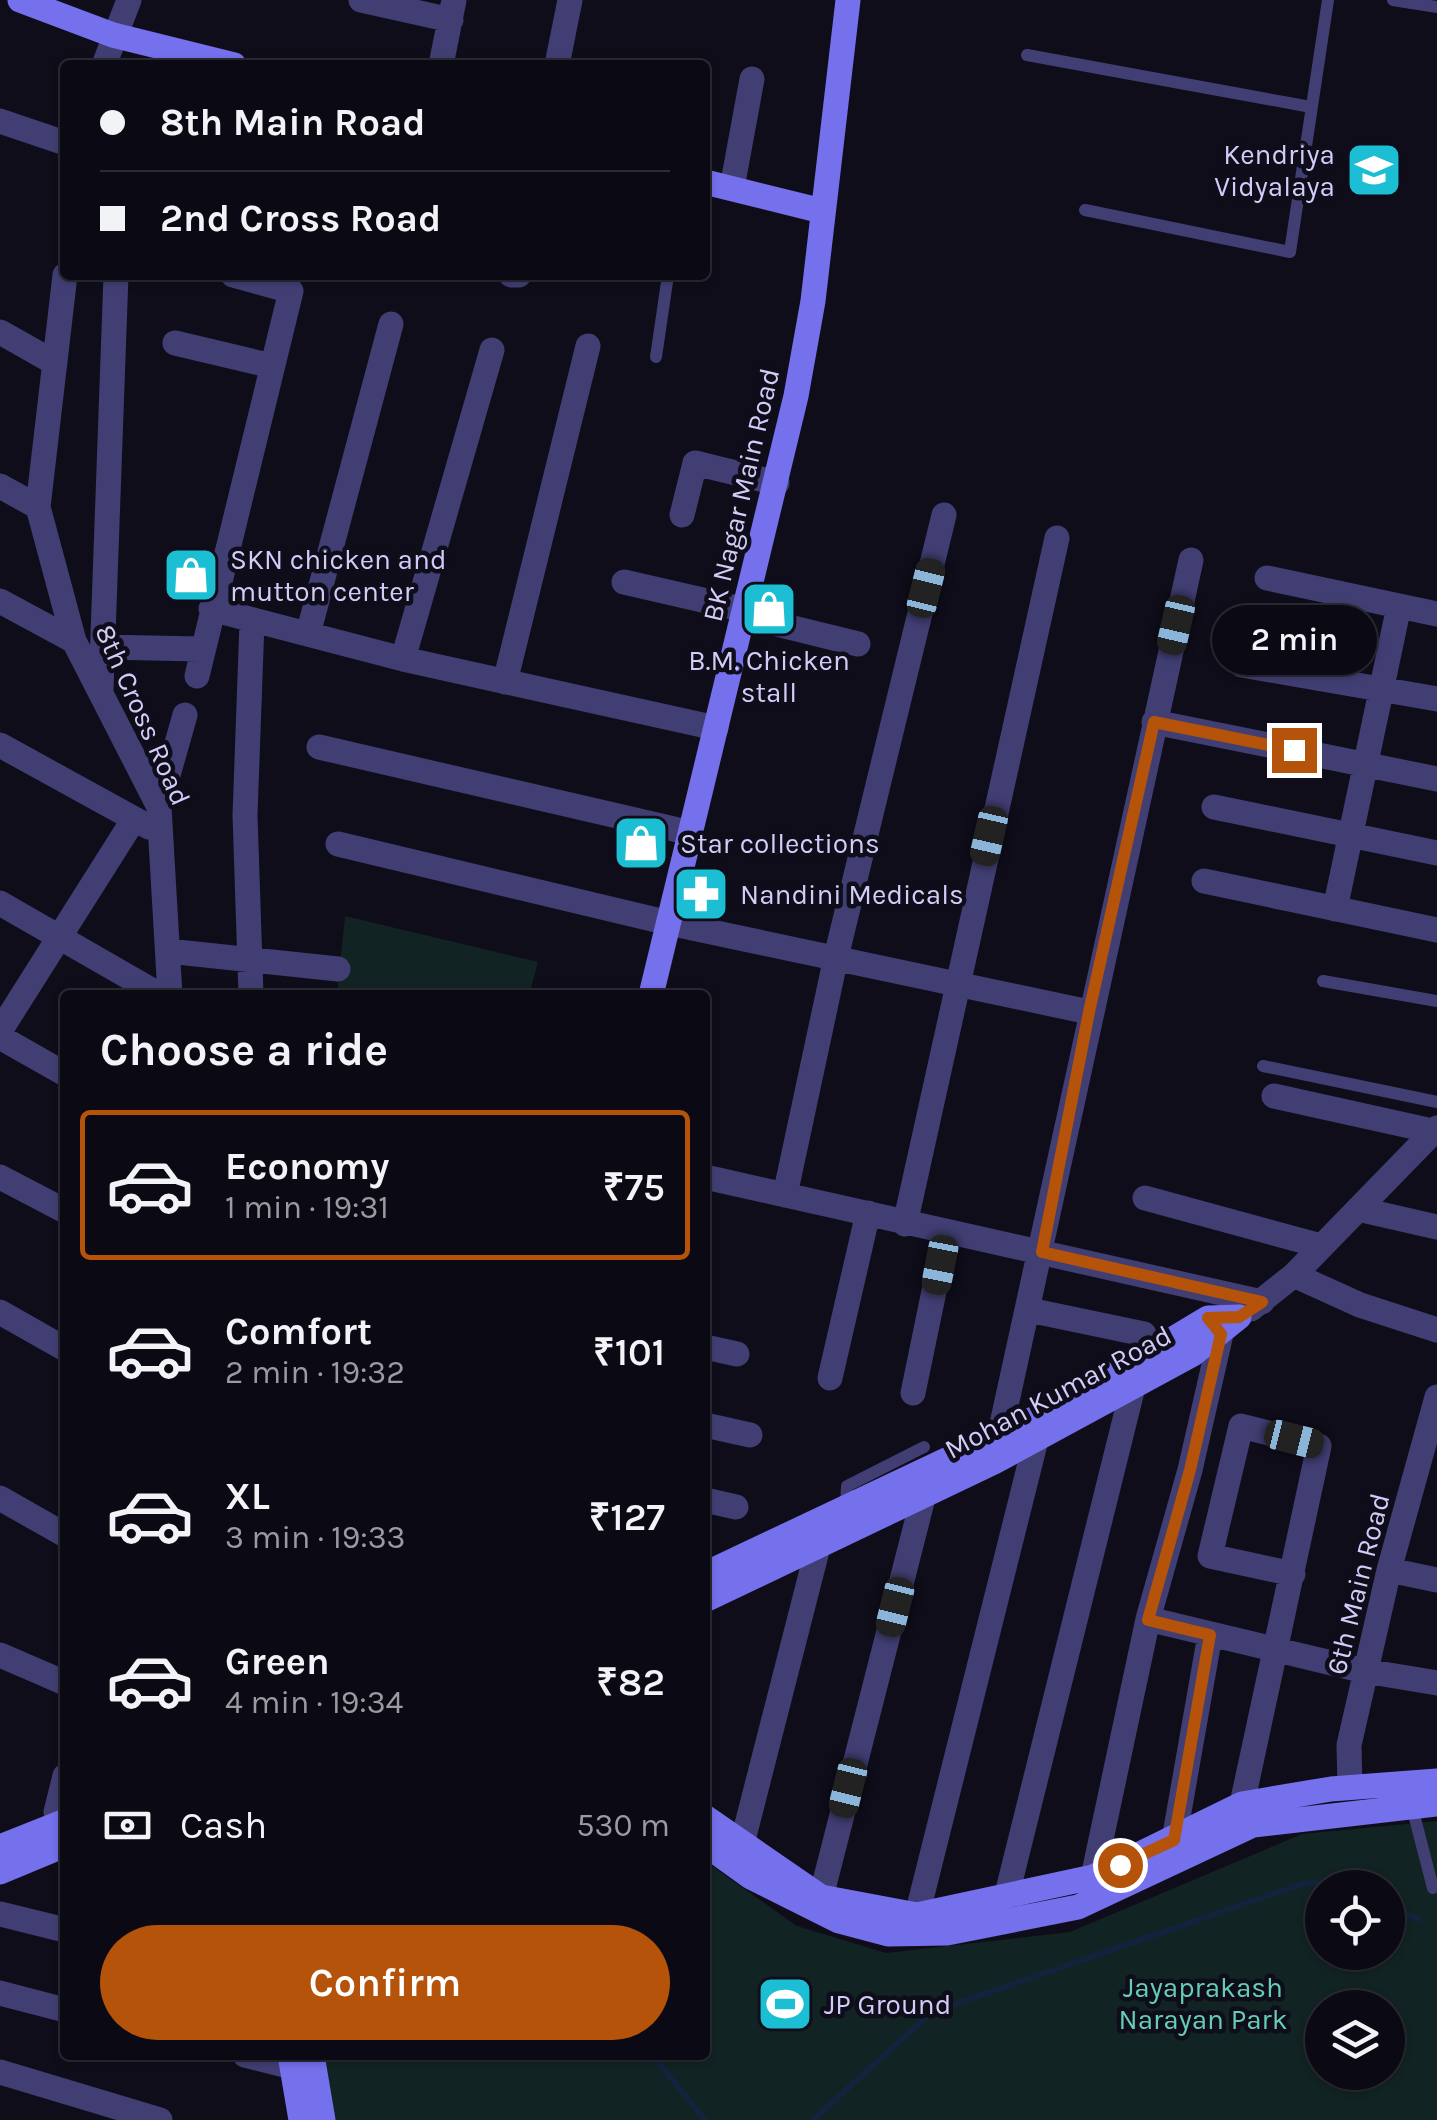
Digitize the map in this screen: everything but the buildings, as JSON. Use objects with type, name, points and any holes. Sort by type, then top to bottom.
[{"type":"street","points":[[20,0],[68,8],[113,35],[214,60]]},
{"type":"street","points":[[106,60],[129,0]]},
{"type":"street","points":[[362,0],[452,10],[442,60]]},
{"type":"street","points":[[558,60],[570,0]]},
{"type":"street","name":"BK Nagar Main Road","points":[[652,990],[776,484],[812,301],[848,0]]},
{"type":"street","points":[[732,188],[752,80]]},
{"type":"street","points":[[0,121],[60,141]]},
{"type":"street","points":[[710,183],[822,211]]},
{"type":"street","points":[[0,486],[38,507],[64,280]]},
{"type":"street","points":[[101,690],[116,280]]},
{"type":"street","points":[[197,676],[200,648],[291,291],[251,280]]},
{"type":"street","points":[[308,634],[391,324]]},
{"type":"street","points":[[0,332],[55,363]]},
{"type":"street","points":[[175,344],[272,366]]},
{"type":"street","points":[[505,682],[588,346]]},
{"type":"street","points":[[403,660],[492,350]]},
{"type":"street","points":[[682,515],[694,463],[776,484]]},
{"type":"street","name":"8th Cross Road","points":[[38,507],[74,641],[161,820],[170,990]]},
{"type":"street","points":[[785,1195],[836,957],[944,515]]},
{"type":"street","points":[[906,1224],[1057,538]]},
{"type":"street","points":[[1000,1433],[1042,1252],[1089,1012],[1191,560]]},
{"type":"street","points":[[1267,578],[1437,614]]},
{"type":"street","points":[[624,582],[858,644]]},
{"type":"street","points":[[0,601],[74,641]]},
{"type":"street","points":[[1335,909],[1399,606]]},
{"type":"street","points":[[211,609],[403,660],[716,728]]},
{"type":"street","points":[[251,990],[245,816],[252,622]]},
{"type":"street","points":[[103,646],[200,648]]},
{"type":"street","points":[[1242,665],[1437,699]]},
{"type":"street","points":[[0,745],[134,819],[161,820],[185,715]]},
{"type":"street","points":[[1154,722],[1437,779]]},
{"type":"street","points":[[319,747],[690,833]]},
{"type":"street","points":[[1214,807],[1437,853]]},
{"type":"street","points":[[60,1071],[0,1034],[58,934],[134,819]]},
{"type":"street","points":[[338,844],[669,922],[1089,1012]]},
{"type":"street","points":[[1204,880],[1437,930]]},
{"type":"street","points":[[0,903],[152,990]]},
{"type":"street","points":[[168,951],[338,968]]},
{"type":"street","points":[[1274,1096],[1436,1130]]},
{"type":"street","name":"Mohan Kumar Road","points":[[710,1598],[923,1498],[1036,1440],[1127,1379],[1262,1302],[1294,1275],[1436,1130]]},
{"type":"street","points":[[0,1177],[60,1208]]},
{"type":"street","points":[[710,1178],[1262,1302]]},
{"type":"street","points":[[1145,1198],[1321,1246]]},
{"type":"street","points":[[1358,1209],[1437,1227]]},
{"type":"street","points":[[830,1378],[868,1213]]},
{"type":"street","points":[[913,1393],[946,1233]]},
{"type":"street","points":[[1294,1275],[1360,1306],[1437,1330]]},
{"type":"street","points":[[1029,1310],[1144,1334]]},
{"type":"street","points":[[0,1312],[60,1346]]},
{"type":"street","points":[[1092,1877],[1148,1620],[1190,1470],[1223,1323]]},
{"type":"street","points":[[710,1348],[737,1354]]},
{"type":"street","points":[[710,1572],[1000,1433],[1127,1379]]},
{"type":"street","points":[[1006,1898],[1127,1379]]},
{"type":"street","name":"6th Main Road","points":[[1350,1787],[1348,1745],[1388,1570],[1434,1424],[1437,1397]]},
{"type":"street","points":[[710,1426],[750,1435]]},
{"type":"street","points":[[1242,1804],[1293,1574],[1320,1446],[1242,1426],[1210,1556],[1293,1574]]},
{"type":"street","points":[[917,1915],[1036,1440]]},
{"type":"street","points":[[1190,1470],[1228,1479]]},
{"type":"street","points":[[0,1498],[60,1531]]},
{"type":"street","points":[[821,1897],[923,1498]]},
{"type":"street","points":[[1410,1499],[1437,1505]]},
{"type":"street","points":[[710,1501],[736,1507]]},
{"type":"street","points":[[742,1844],[818,1547]]},
{"type":"street","points":[[1388,1570],[1437,1580]]},
{"type":"street","points":[[1148,1620],[1365,1672],[1437,1683]]},
{"type":"street","points":[[1174,1840],[1210,1635]]},
{"type":"street","points":[[0,1655],[60,1681]]},
{"type":"street","points":[[710,1848],[752,1877],[838,1921],[888,1934],[947,1933],[1078,1907],[1254,1825],[1419,1798],[1437,1780]]},
{"type":"street","points":[[710,1821],[821,1897],[917,1915],[1092,1877],[1242,1804],[1350,1787],[1419,1798]]},
{"type":"street","points":[[0,1836],[60,1815]]},
{"type":"street","points":[[0,1848],[60,1815]]},
{"type":"street","points":[[0,1872],[60,1847]]},
{"type":"street","points":[[0,1914],[60,1929]]},
{"type":"street","points":[[0,1993],[60,2009]]},
{"type":"street","points":[[298,2060],[301,2120]]},
{"type":"street","points":[[298,2060],[323,2120]]},
{"type":"street","points":[[0,2072],[92,2110],[160,2120]]},
{"type":"lane","points":[[1085,210],[1290,252],[1328,0]]},
{"type":"lane","points":[[1393,0],[1437,7]]},
{"type":"lane","points":[[1027,55],[1312,107]]},
{"type":"lane","points":[[656,356],[667,280]]},
{"type":"lane","points":[[1323,981],[1437,1001]]},
{"type":"lane","points":[[1262,1066],[1437,1102]]},
{"type":"lane","points":[[846,1506],[847,1486],[924,1447]]},
{"type":"lane","points":[[1419,1798],[1433,1888]]},
{"type":"green space","points":[[345,916],[538,962],[530,990],[338,990]]},
{"type":"green space","name":"Jayaprakash Narayan Park","points":[[1437,1821],[1437,2120],[329,2120],[323,2060],[710,2060],[710,1865],[797,1926],[886,1953],[1070,1932],[1302,1834]]},
{"type":"waterway","points":[[813,2120],[932,2012],[1305,1884]]},
{"type":"waterway","points":[[1405,1913],[1419,1920]]},
{"type":"waterway","points":[[656,2060],[705,2120]]},
{"type":"place","name":"Kendriya Vidyalaya","points":[[1374,170]]},
{"type":"place","name":"SKN chicken and mutton center","points":[[191,575]]},
{"type":"place","name":"B.M. Chicken stall","points":[[769,609]]},
{"type":"place","name":"Star collections","points":[[641,843]]},
{"type":"place","name":"Nandini Medicals","points":[[701,894]]},
{"type":"place","name":"JP Ground","points":[[785,2004]]},
{"type":"route","points":[[1120,1865],[1174,1840],[1210,1635],[1148,1620],[1190,1470],[1221,1334],[1208,1318],[1239,1317],[1262,1302],[1042,1252],[1089,1012],[1154,722],[1294,750]]}]
